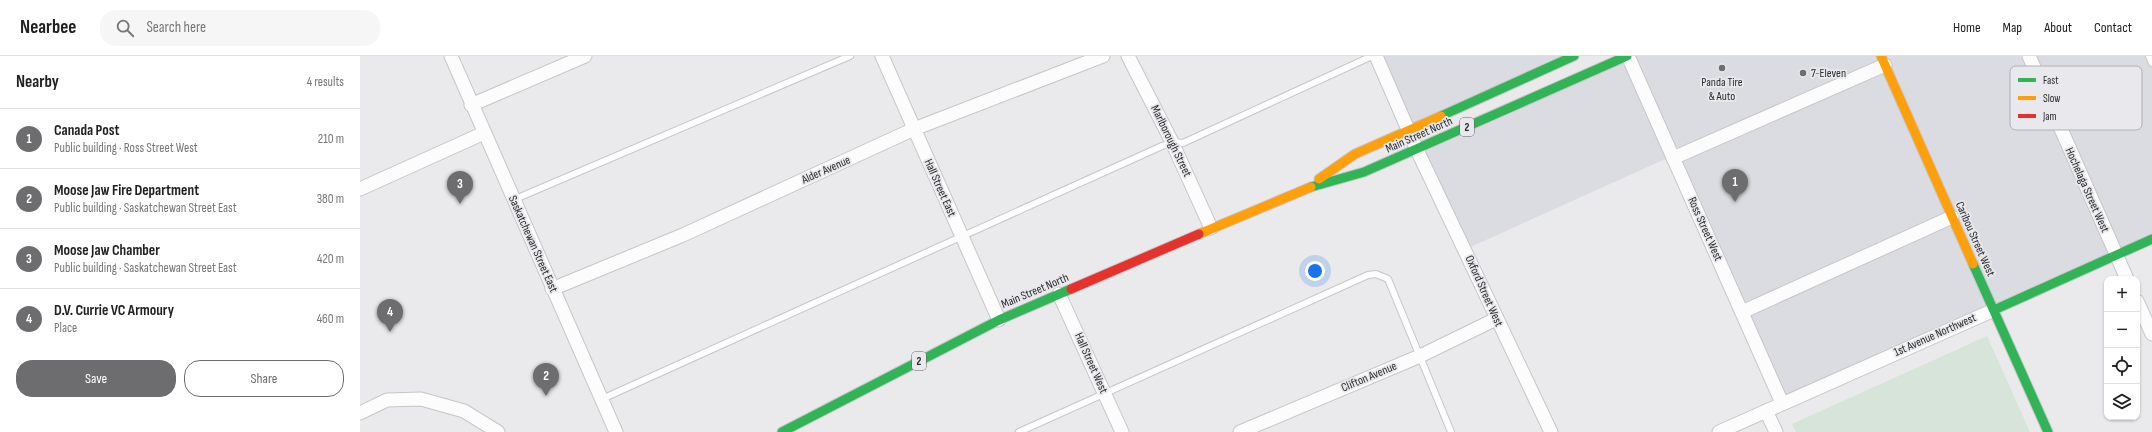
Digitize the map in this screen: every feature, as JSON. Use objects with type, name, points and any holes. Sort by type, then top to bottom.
[{"type":"main road","name":"Main Street North","points":[[1305,189],[1355,154],[1574,56]]},
{"type":"main road","name":"Main Street North","points":[[782,432],[999,320],[1305,189],[1364,172],[1627,56]]},
{"type":"main road","name":"Caribou Street West","points":[[1883,61],[2048,432]]},
{"type":"main road","name":"1st Avenue Northwest","points":[[1994,310],[2152,239]]},
{"type":"street","name":"Saskatchewan Street East","points":[[451,56],[471,105],[616,432]]},
{"type":"street","points":[[471,105],[585,56]]},
{"type":"street","name":"Hall Street East","points":[[882,56],[999,320]]},
{"type":"street","name":"Alder Avenue","points":[[552,289],[683,235],[914,129],[1103,56]]},
{"type":"street","name":"Marlborough Street","points":[[1128,56],[1172,142],[1211,228]]},
{"type":"street","name":"Oxford Street West","points":[[1376,56],[1409,129],[1416,150],[1466,249],[1496,319],[1551,432]]},
{"type":"street","name":"Ross Street West","points":[[1627,56],[1782,403]]},
{"type":"street","name":"Hochelaga Street West","points":[[2029,56],[2033,66]]},
{"type":"street","points":[[1673,158],[1883,61]]},
{"type":"street","name":"Hochelaga Street West","points":[[2061,130],[2126,276]]},
{"type":"street","points":[[360,189],[484,133]]},
{"type":"street","points":[[1742,312],[1952,217]]},
{"type":"street","name":"Hall Street West","points":[[1059,294],[1122,432]]},
{"type":"street","points":[[2140,308],[2152,334]]},
{"type":"street","name":"1st Avenue Northwest","points":[[1719,432],[1994,310]]},
{"type":"street","name":"Clifton Avenue","points":[[1240,432],[1420,356],[1496,319]]},
{"type":"street","points":[[360,413],[387,400],[421,399],[464,411],[498,432]]},
{"type":"street","points":[[1766,411],[1776,432]]},
{"type":"lane","points":[[513,200],[850,56]]},
{"type":"lane","points":[[602,399],[963,238],[1172,142],[1183,143],[1372,56]]},
{"type":"lane","points":[[2149,56],[2152,63]]},
{"type":"lane","points":[[1019,432],[1361,279],[1376,274],[1388,279],[1451,432]]},
{"type":"shaded area","points":[[1376,56],[1574,56],[1409,129]]},
{"type":"shaded area","points":[[1627,56],[2152,56],[2152,239],[1782,403],[1672,156],[1466,249],[1417,150]]},
{"type":"shaded area","points":[[1987,336],[2030,432],[1796,432],[1792,424]]},
{"type":"traffic: fast","points":[[1441,116],[1574,56]]},
{"type":"traffic: fast","points":[[1311,187],[1364,172],[1627,56]]},
{"type":"traffic: fast","points":[[1994,310],[2152,239]]},
{"type":"traffic: fast","points":[[1973,264],[2048,432]]},
{"type":"traffic: fast","points":[[782,432],[999,320],[1071,289]]},
{"type":"traffic: slow","points":[[1881,56],[1973,264]]},
{"type":"traffic: slow","points":[[1319,179],[1355,154],[1441,116]]},
{"type":"traffic: slow","points":[[1199,234],[1311,187]]},
{"type":"traffic: jam","points":[[1071,289],[1199,234]]},
{"type":"place","name":"Panda Tire & Auto","points":[[1722,68]]},
{"type":"place","name":"7-Eleven","points":[[1803,73]]},
{"type":"place","name":"Canada Post","points":[[1735,202]]},
{"type":"place","name":"Moose Jaw Chamber","points":[[460,204]]},
{"type":"place","name":"D.V. Currie VC Armoury","points":[[390,332]]},
{"type":"place","name":"Moose Jaw Fire Department","points":[[546,396]]}]
